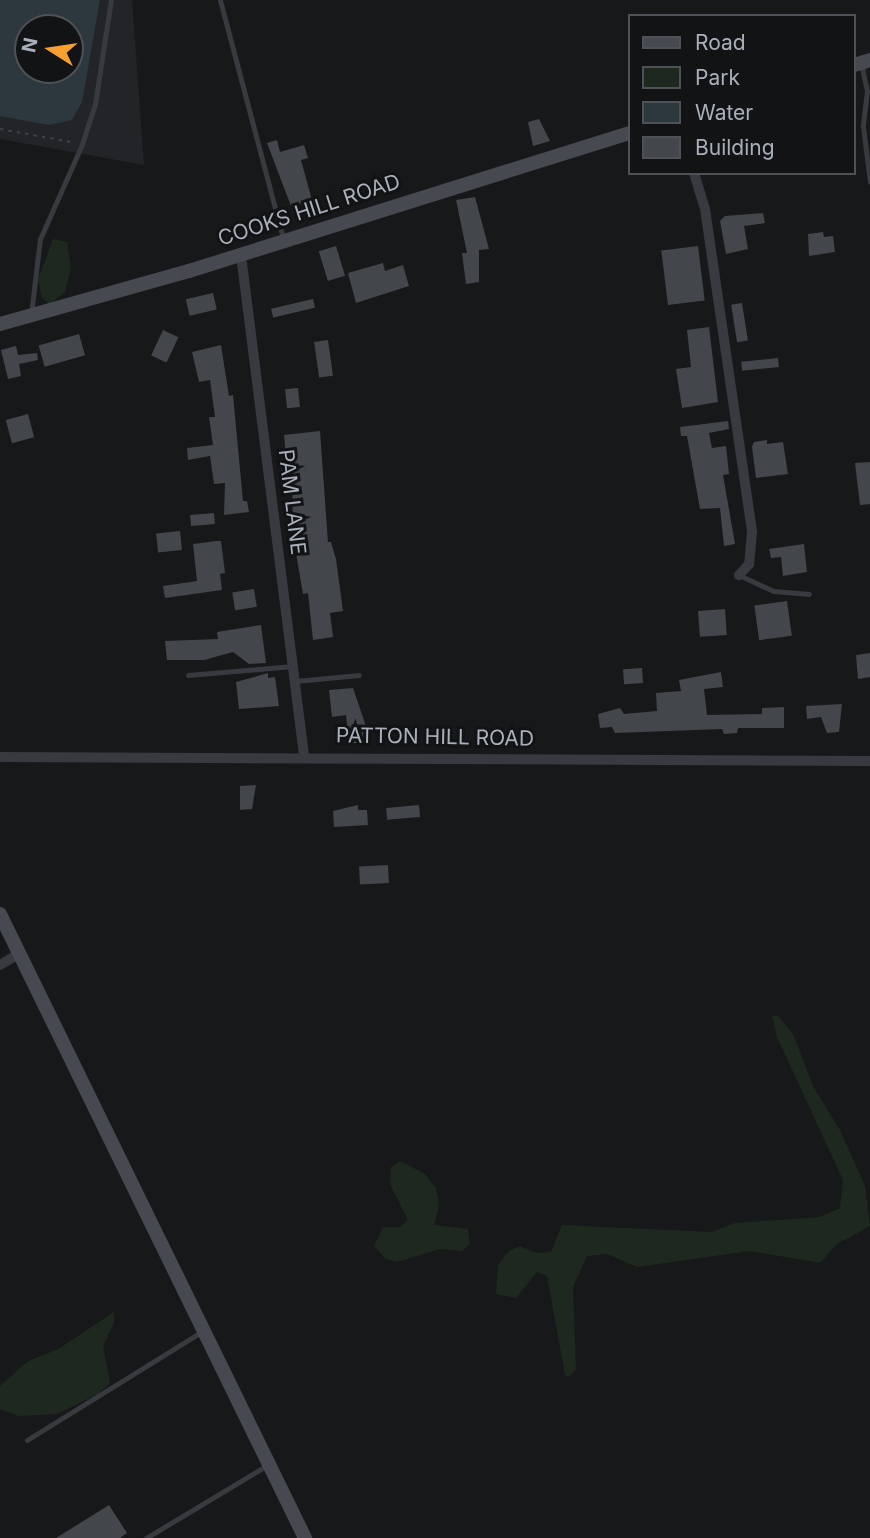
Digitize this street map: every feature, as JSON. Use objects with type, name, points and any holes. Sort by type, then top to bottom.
[{"type":"main road","name":"COOKS HILL ROAD","points":[[0,324],[241,255],[283,239],[628,134]]},
{"type":"main road","points":[[0,914],[305,1538]]},
{"type":"street","points":[[694,175],[709,234],[752,532],[749,564],[739,575]]},
{"type":"street","name":"PAM LANE","points":[[241,255],[295,666],[304,755]]},
{"type":"street","name":"PATTON HILL ROAD","points":[[0,757],[304,755],[870,761]]},
{"type":"street","points":[[0,965],[18,954]]},
{"type":"lane","points":[[31,314],[40,239],[82,144],[95,104],[111,0]]},
{"type":"lane","points":[[220,0],[283,239]]},
{"type":"lane","points":[[862,63],[867,91],[863,126],[870,182]]},
{"type":"lane","points":[[739,575],[774,591],[809,594]]},
{"type":"lane","points":[[188,675],[295,666]]},
{"type":"lane","points":[[296,681],[359,675]]},
{"type":"lane","points":[[27,1440],[204,1330]]},
{"type":"lane","points":[[146,1538],[269,1464]]},
{"type":"path","points":[[0,129],[82,144]]},
{"type":"shaded area","points":[[0,0],[132,0],[144,165],[0,139]]},
{"type":"green space","points":[[53,239],[67,242],[71,268],[65,292],[50,304],[42,298],[38,279]]},
{"type":"green space","points":[[772,1016],[778,1016],[793,1034],[814,1088],[840,1130],[865,1186],[870,1226],[837,1244],[820,1263],[750,1251],[637,1267],[607,1254],[587,1256],[573,1287],[576,1370],[569,1377],[565,1375],[547,1276],[537,1272],[516,1298],[496,1294],[498,1265],[509,1251],[520,1246],[536,1253],[551,1252],[562,1225],[712,1232],[735,1223],[820,1217],[840,1208],[843,1180],[777,1037]]},
{"type":"green space","points":[[400,1161],[425,1174],[436,1188],[439,1205],[434,1225],[468,1229],[470,1244],[462,1251],[440,1249],[397,1262],[386,1259],[374,1246],[383,1227],[400,1227],[408,1220],[390,1184],[391,1167]]},
{"type":"green space","points":[[114,1312],[114,1323],[103,1346],[110,1383],[98,1394],[57,1414],[18,1416],[0,1409],[0,1386],[27,1362],[60,1348]]},
{"type":"water","points":[[0,0],[100,0],[82,102],[72,120],[49,125],[0,116]]},
{"type":"building","points":[[539,119],[550,141],[533,146],[528,122]]},
{"type":"building","points":[[277,140],[280,152],[304,145],[308,158],[301,160],[312,200],[291,206],[267,143]]},
{"type":"building","points":[[475,197],[489,249],[479,250],[479,282],[466,284],[462,253],[467,253],[456,200]]},
{"type":"building","points":[[763,213],[765,223],[744,226],[748,249],[726,254],[720,221],[725,216]]},
{"type":"building","points":[[823,232],[824,237],[833,236],[835,252],[809,256],[808,234]]},
{"type":"building","points":[[336,246],[345,276],[328,281],[319,251]]},
{"type":"building","points":[[698,246],[705,301],[668,305],[661,251]]},
{"type":"building","points":[[383,263],[385,271],[403,265],[409,286],[356,303],[348,273]]},
{"type":"building","points":[[213,293],[217,310],[190,316],[186,299]]},
{"type":"building","points":[[313,299],[315,308],[273,317],[271,309]]},
{"type":"building","points":[[742,303],[748,341],[737,342],[731,305]]},
{"type":"building","points":[[709,327],[718,402],[682,408],[676,369],[691,367],[687,330]]},
{"type":"building","points":[[163,330],[178,337],[167,363],[151,355]]},
{"type":"building","points":[[79,334],[85,355],[45,367],[39,346]]},
{"type":"building","points":[[328,340],[333,376],[319,378],[314,342]]},
{"type":"building","points":[[221,345],[229,396],[233,395],[243,501],[247,501],[249,512],[224,515],[225,483],[214,484],[210,456],[188,460],[187,448],[213,445],[209,417],[215,417],[210,380],[199,382],[192,352]]},
{"type":"building","points":[[16,346],[18,355],[37,353],[38,360],[19,364],[21,376],[8,379],[1,350]]},
{"type":"building","points":[[778,358],[779,367],[742,371],[741,362]]},
{"type":"building","points":[[298,388],[300,407],[287,408],[285,389]]},
{"type":"building","points":[[28,414],[34,437],[12,443],[6,420]]},
{"type":"building","points":[[728,421],[729,429],[709,433],[712,448],[726,446],[729,474],[723,475],[735,544],[724,546],[720,508],[700,509],[687,436],[681,436],[680,427]]},
{"type":"building","points":[[320,431],[328,542],[331,542],[336,559],[343,611],[330,613],[333,637],[313,640],[308,593],[303,594],[293,536],[292,468],[287,468],[284,435]]},
{"type":"building","points":[[767,440],[767,444],[783,442],[788,474],[756,478],[752,447],[754,442]]},
{"type":"building","points":[[870,462],[870,504],[860,505],[855,463]]},
{"type":"building","points":[[214,513],[215,524],[191,526],[190,515]]},
{"type":"building","points":[[180,531],[182,550],[158,552],[156,534]]},
{"type":"building","points":[[221,541],[225,573],[220,574],[222,590],[165,598],[163,586],[197,581],[193,544]]},
{"type":"building","points":[[804,544],[807,572],[783,576],[781,557],[771,558],[769,549]]},
{"type":"building","points":[[254,589],[257,607],[235,610],[232,592]]},
{"type":"building","points":[[787,601],[792,636],[759,640],[754,606]]},
{"type":"building","points":[[725,609],[727,635],[700,637],[698,611]]},
{"type":"building","points":[[261,625],[266,663],[249,664],[233,652],[204,660],[167,660],[165,641],[218,639],[217,632]]},
{"type":"building","points":[[870,653],[870,677],[858,679],[856,655]]},
{"type":"building","points":[[642,668],[643,683],[624,684],[623,669]]},
{"type":"building","points":[[721,672],[723,687],[704,689],[707,715],[762,714],[762,708],[784,707],[784,728],[738,728],[737,733],[724,734],[722,729],[615,733],[612,727],[600,728],[598,714],[620,708],[624,714],[657,711],[656,693],[681,691],[679,680]]},
{"type":"building","points":[[268,673],[268,678],[275,677],[279,706],[239,709],[236,682]]},
{"type":"building","points":[[353,688],[371,741],[349,744],[346,715],[332,717],[329,690]]},
{"type":"building","points":[[842,704],[839,732],[827,733],[821,717],[807,719],[806,706]]},
{"type":"building","points":[[256,785],[252,809],[240,810],[240,786]]},
{"type":"building","points":[[358,805],[358,810],[367,810],[368,825],[334,827],[333,811]]},
{"type":"building","points":[[419,805],[420,817],[387,820],[386,808]]},
{"type":"building","points":[[388,865],[389,883],[360,884],[359,867]]},
{"type":"building","points":[[109,1505],[127,1533],[120,1538],[56,1538]]}]
